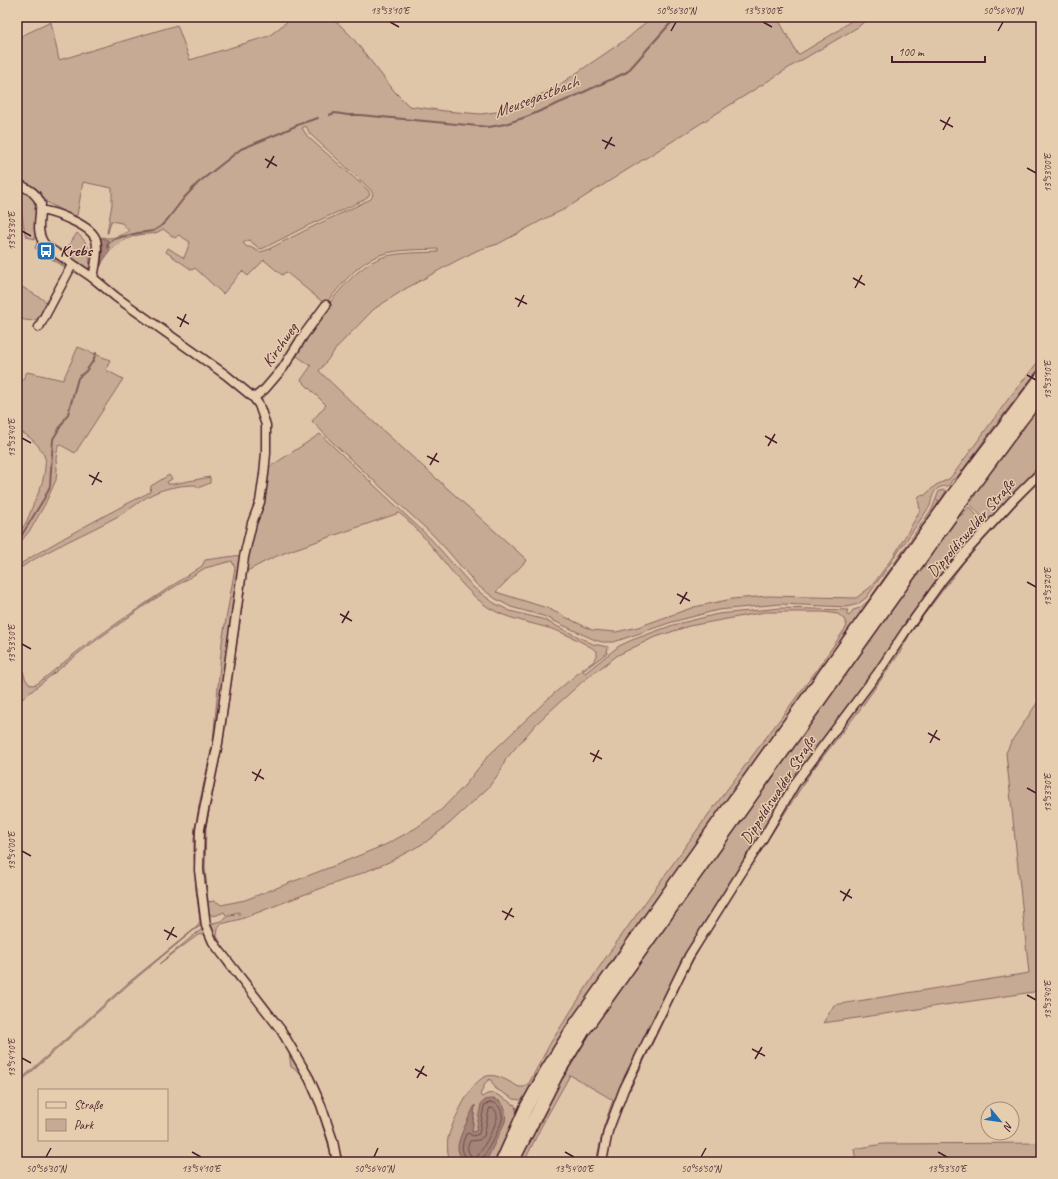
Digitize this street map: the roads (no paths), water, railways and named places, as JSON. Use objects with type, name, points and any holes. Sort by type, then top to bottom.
[{"type":"highway","points":[[512,1162],[556,1076],[584,1030],[1041,378]]},
{"type":"highway","points":[[502,1162],[526,1108],[547,1070],[575,1025],[713,830],[958,497],[1041,394]]},
{"type":"street","points":[[17,183],[30,189],[36,194],[41,204],[38,230],[42,242],[46,246],[226,375],[254,398],[260,405],[266,425],[265,463],[260,502],[252,524],[244,557],[218,743],[200,828],[200,870],[206,926],[214,942],[281,1030],[309,1078],[321,1105],[333,1141],[337,1162]]},
{"type":"street","points":[[40,210],[49,211],[70,219],[88,229],[96,239],[97,250],[92,278]]},
{"type":"street","points":[[39,327],[72,264]]},
{"type":"street","name":"Kirchweg","points":[[254,398],[283,368],[303,336],[326,305]]},
{"type":"street","name":"Dippoldiswalder Straße","points":[[602,1162],[608,1131],[624,1089],[689,956],[762,840],[796,782],[877,674],[907,629],[943,580],[966,551],[1041,472]]},
{"type":"water","points":[[102,238],[108,240],[110,251],[101,266],[98,266],[99,239]]},
{"type":"water","points":[[491,1099],[499,1101],[504,1106],[505,1122],[488,1157],[483,1162],[465,1162],[460,1156],[458,1150],[458,1144],[462,1133],[475,1105],[472,1132],[476,1131],[481,1104],[485,1100]]},
{"type":"waterway","name":"Meusegastbach","points":[[329,115],[335,113],[489,127],[505,124],[571,98],[627,72],[676,17]]},
{"type":"waterway","name":"Meusegastbach","points":[[107,247],[112,240],[138,233],[153,231],[160,227],[198,183],[241,149],[302,123],[318,118]]},
{"type":"waterway","name":"Meusegastbach","points":[[17,543],[50,486],[53,439],[68,414],[78,378],[86,371],[93,361],[96,353]]},
{"type":"place","name":"Krebs","points":[[46,251]]}]
